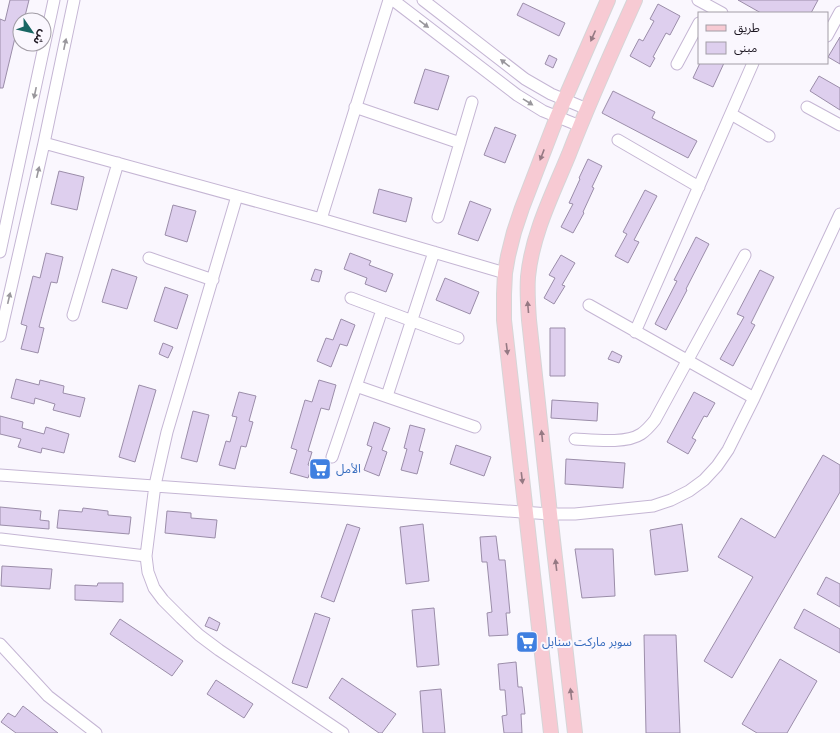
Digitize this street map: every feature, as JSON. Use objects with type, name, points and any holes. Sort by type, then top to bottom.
[{"type":"main road","points":[[551,733],[504,320],[505,273],[514,232],[522,208],[564,100],[608,0]]},
{"type":"main road","points":[[575,733],[529,320],[528,277],[536,235],[546,208],[587,109],[635,0]]},
{"type":"street","points":[[0,252],[54,0]]},
{"type":"street","points":[[0,336],[44,143],[74,0]]},
{"type":"street","points":[[320,219],[389,0]]},
{"type":"street","points":[[393,0],[517,95],[557,117],[580,126]]},
{"type":"street","points":[[424,0],[525,79],[544,91],[587,109]]},
{"type":"street","points":[[706,5],[720,12]]},
{"type":"street","points":[[828,34],[840,12]]},
{"type":"street","points":[[677,64],[698,25]]},
{"type":"street","points":[[635,332],[753,64]]},
{"type":"street","points":[[438,217],[472,102]]},
{"type":"street","points":[[355,107],[460,143]]},
{"type":"street","points":[[807,107],[840,125]]},
{"type":"street","points":[[731,114],[769,136]]},
{"type":"street","points":[[618,140],[699,187]]},
{"type":"street","points":[[44,143],[320,219],[505,273]]},
{"type":"street","points":[[73,316],[118,163]]},
{"type":"street","points":[[237,196],[175,406],[155,485],[146,556],[148,572],[154,588],[163,600],[199,635],[218,650],[343,733]]},
{"type":"street","points":[[0,475],[550,514],[575,514],[653,506],[671,500],[704,480],[717,466],[728,450],[840,214]]},
{"type":"street","points":[[387,396],[434,252]]},
{"type":"street","points":[[575,439],[621,440],[640,434],[648,428],[655,420],[745,255]]},
{"type":"street","points":[[149,258],[212,280]]},
{"type":"street","points":[[351,298],[458,338]]},
{"type":"street","points":[[589,305],[754,398]]},
{"type":"street","points":[[332,457],[382,310]]},
{"type":"street","points":[[356,386],[475,427]]},
{"type":"street","points":[[1,540],[146,556]]},
{"type":"street","points":[[0,644],[48,696],[96,733]]},
{"type":"building","points":[[10,0],[29,0],[26,12],[12,12],[12,50],[3,88],[0,88],[0,19],[5,21]]},
{"type":"building","points":[[738,0],[818,0],[812,12],[759,12]]},
{"type":"building","points":[[523,3],[565,23],[559,36],[517,15]]},
{"type":"building","points":[[658,4],[680,16],[670,35],[666,33],[653,57],[655,58],[650,67],[630,56],[639,39],[643,41],[654,21],[650,19]]},
{"type":"building","points":[[840,37],[840,64],[828,57]]},
{"type":"building","points":[[549,55],[557,59],[553,68],[545,64]]},
{"type":"building","points":[[700,64],[724,64],[713,87],[693,78]]},
{"type":"building","points":[[425,69],[449,76],[438,110],[414,103]]},
{"type":"building","points":[[819,76],[840,88],[840,110],[810,91]]},
{"type":"building","points":[[613,91],[655,112],[652,118],[697,141],[688,158],[602,113]]},
{"type":"building","points":[[495,127],[516,135],[505,163],[484,155]]},
{"type":"building","points":[[588,159],[602,166],[592,187],[594,188],[583,212],[584,213],[573,233],[561,227],[573,204],[569,203]]},
{"type":"building","points":[[59,171],[84,177],[77,210],[51,204]]},
{"type":"building","points":[[379,189],[412,198],[406,222],[373,213]]},
{"type":"building","points":[[645,190],[657,196],[634,240],[639,242],[628,263],[615,256],[627,234],[623,232]]},
{"type":"building","points":[[470,201],[491,209],[478,241],[458,234]]},
{"type":"building","points":[[173,205],[196,211],[187,242],[165,235]]},
{"type":"building","points":[[696,237],[709,244],[666,330],[655,324],[677,281],[674,280]]},
{"type":"building","points":[[46,253],[63,257],[57,283],[51,282],[39,327],[44,328],[38,353],[21,349],[27,326],[21,324],[33,276],[40,278]]},
{"type":"building","points":[[350,253],[371,261],[369,265],[393,274],[386,292],[365,284],[367,278],[344,269]]},
{"type":"building","points":[[561,255],[575,263],[562,285],[565,286],[554,304],[544,298],[555,278],[549,275]]},
{"type":"building","points":[[112,269],[137,277],[127,309],[102,302]]},
{"type":"building","points":[[315,269],[322,271],[319,282],[311,280]]},
{"type":"building","points":[[760,270],[774,277],[751,323],[755,325],[733,366],[720,359],[744,317],[737,314]]},
{"type":"building","points":[[445,278],[479,292],[470,314],[436,300]]},
{"type":"building","points":[[165,287],[188,295],[177,329],[154,321]]},
{"type":"building","points":[[341,319],[355,325],[347,346],[340,344],[331,367],[317,361],[326,338],[333,340]]},
{"type":"building","points":[[550,328],[565,328],[565,376],[550,376]]},
{"type":"building","points":[[163,343],[173,347],[168,358],[159,354]]},
{"type":"building","points":[[612,351],[622,356],[619,363],[608,359]]},
{"type":"building","points":[[16,379],[39,385],[40,380],[64,386],[63,393],[85,398],[80,417],[53,410],[55,404],[35,398],[34,404],[11,398]]},
{"type":"building","points":[[319,380],[336,385],[329,410],[321,408],[308,451],[312,452],[308,465],[312,466],[308,478],[290,473],[297,450],[291,448],[305,400],[312,402]]},
{"type":"building","points":[[139,385],[156,390],[135,462],[119,457]]},
{"type":"building","points":[[239,392],[256,396],[249,421],[253,422],[246,447],[241,446],[235,469],[219,465],[226,441],[230,442],[237,417],[232,416]]},
{"type":"building","points":[[694,392],[715,403],[707,417],[704,416],[692,438],[696,440],[688,454],[667,442]]},
{"type":"building","points":[[552,400],[598,403],[597,421],[551,418]]},
{"type":"building","points":[[193,411],[209,415],[197,462],[181,458]]},
{"type":"building","points":[[0,416],[23,422],[22,428],[44,434],[46,427],[69,434],[64,453],[42,448],[41,453],[18,447],[21,439],[0,434]]},
{"type":"building","points":[[374,422],[390,428],[382,450],[387,452],[379,476],[364,470],[372,447],[367,445]]},
{"type":"building","points":[[410,425],[425,429],[419,451],[423,452],[417,474],[401,470],[407,449],[404,448]]},
{"type":"building","points":[[456,445],[491,457],[484,476],[450,464]]},
{"type":"building","points":[[823,455],[840,465],[840,492],[732,678],[704,661],[753,577],[718,557],[741,518],[775,538]]},
{"type":"building","points":[[566,459],[625,463],[623,488],[565,484]]},
{"type":"building","points":[[0,507],[41,511],[40,520],[49,521],[49,529],[0,525]]},
{"type":"building","points":[[83,508],[108,511],[108,515],[131,517],[129,534],[57,528],[59,510],[82,512]]},
{"type":"building","points":[[167,511],[191,513],[191,518],[217,520],[215,538],[165,533]]},
{"type":"building","points":[[347,524],[360,528],[334,602],[321,597]]},
{"type":"building","points":[[423,524],[429,581],[406,584],[400,527]]},
{"type":"building","points":[[682,524],[688,571],[655,575],[650,530]]},
{"type":"building","points":[[496,536],[499,560],[505,560],[510,613],[506,613],[508,635],[489,636],[487,613],[492,612],[487,562],[482,562],[480,537]]},
{"type":"building","points":[[575,549],[613,549],[615,596],[582,598]]},
{"type":"building","points":[[2,566],[52,569],[50,589],[1,586]]},
{"type":"building","points":[[826,577],[840,584],[840,607],[817,594]]},
{"type":"building","points":[[98,583],[123,583],[123,602],[75,600],[75,585],[97,586]]},
{"type":"building","points":[[434,608],[439,665],[417,667],[412,610]]},
{"type":"building","points":[[804,609],[840,629],[840,653],[794,628]]},
{"type":"building","points":[[315,613],[330,618],[307,688],[292,683]]},
{"type":"building","points":[[209,617],[220,623],[217,631],[205,626]]},
{"type":"building","points":[[120,619],[183,661],[172,676],[110,634]]},
{"type":"building","points":[[644,635],[676,635],[680,733],[646,733]]},
{"type":"building","points":[[780,659],[817,681],[787,733],[757,733],[742,724]]},
{"type":"building","points":[[516,662],[518,687],[522,687],[525,714],[521,714],[522,733],[504,733],[502,716],[507,715],[505,690],[500,690],[498,664]]},
{"type":"building","points":[[342,678],[396,714],[382,733],[379,733],[329,698]]},
{"type":"building","points":[[216,680],[253,704],[244,718],[207,694]]},
{"type":"building","points":[[441,689],[445,733],[423,733],[420,691]]},
{"type":"building","points":[[23,706],[58,733],[16,733],[1,722],[8,713],[15,717]]},
{"type":"place","name":"الأمل","points":[[320,469]]},
{"type":"place","name":"سوبر ماركت سنابل","points":[[527,642]]}]
